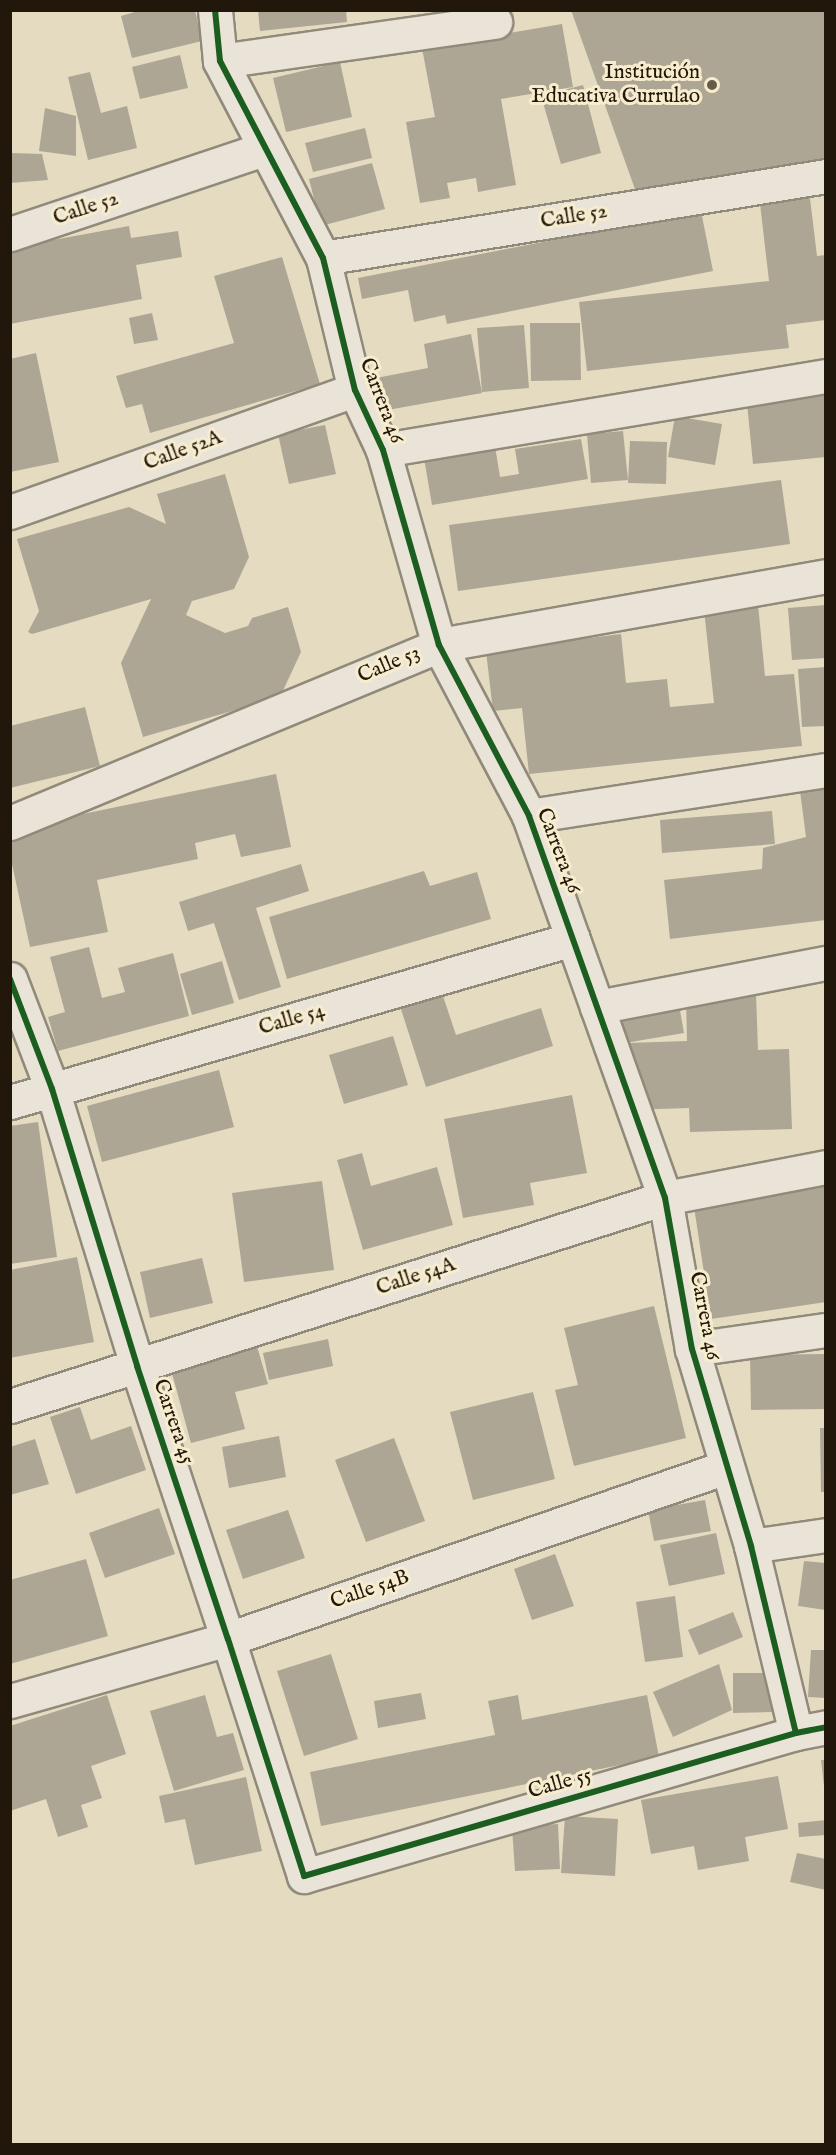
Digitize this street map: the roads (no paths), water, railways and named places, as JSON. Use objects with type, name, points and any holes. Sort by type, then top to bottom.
[{"type":"street","name":"Carrera 46","points":[[215,10],[220,61],[323,258],[355,390],[382,450],[439,645],[529,816],[665,1198],[692,1349],[726,1467],[811,1730]]},
{"type":"street","points":[[220,61],[495,22]]},
{"type":"street","name":"Calle 52","points":[[10,234],[264,149]]},
{"type":"street","name":"Calle 52","points":[[323,258],[825,176]]},
{"type":"street","points":[[382,450],[825,375]]},
{"type":"street","name":"Calle 52A","points":[[10,512],[355,390]]},
{"type":"street","name":"Calle 53","points":[[10,823],[439,645],[825,576]]},
{"type":"street","points":[[529,816],[825,770]]},
{"type":"street","name":"Calle 54","points":[[10,1102],[573,939]]},
{"type":"street","points":[[597,1007],[825,963]]},
{"type":"street","name":"Carrera 45","points":[[10,979],[52,1089],[136,1366],[228,1639],[304,1876]]},
{"type":"street","name":"Calle 54A","points":[[10,1406],[665,1198],[825,1167]]},
{"type":"street","points":[[692,1349],[825,1330]]},
{"type":"street","name":"Calle 54B","points":[[10,1701],[228,1639],[726,1467]]},
{"type":"street","points":[[751,1546],[825,1534]]},
{"type":"street","name":"Calle 55","points":[[304,1876],[811,1730]]},
{"type":"place","name":"Institución Educativa Currulao","points":[[712,85]]}]
